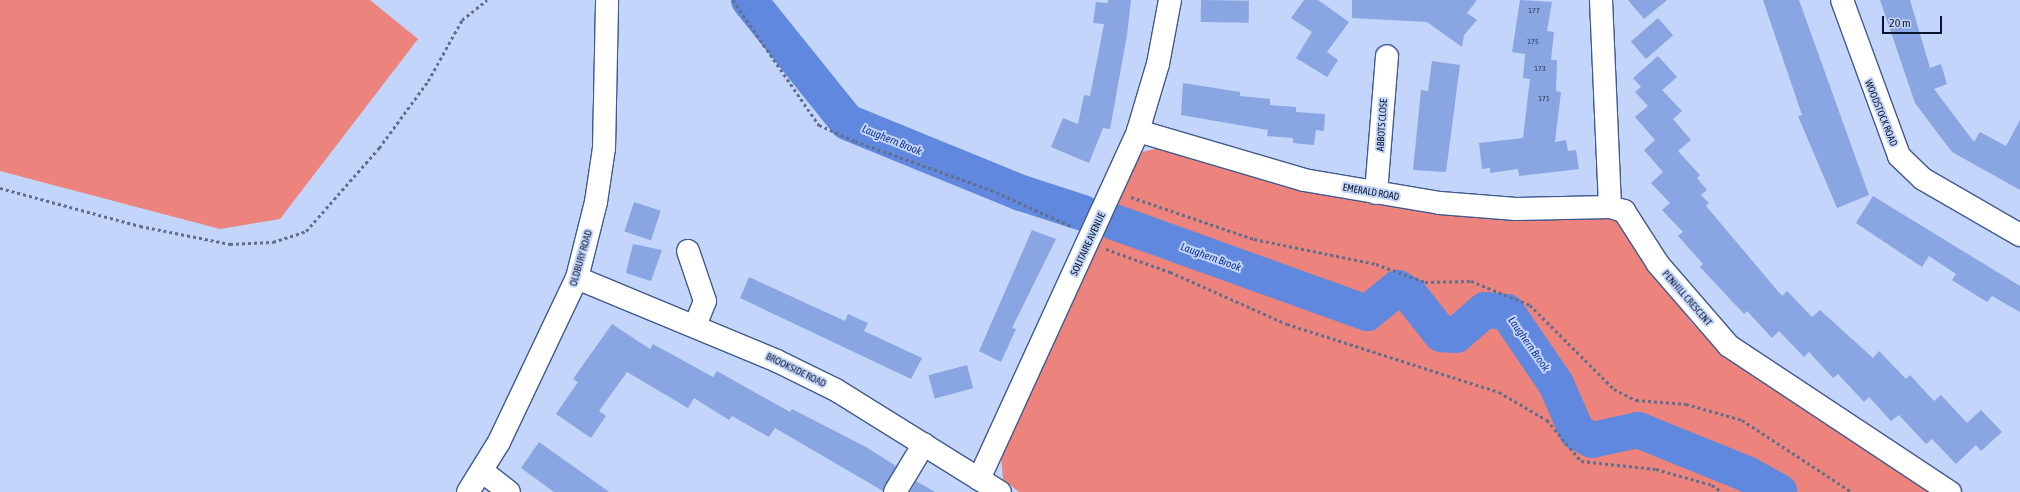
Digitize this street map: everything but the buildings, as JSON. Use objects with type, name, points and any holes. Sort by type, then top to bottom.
[{"type":"street","name":"OLDBURY ROAD","points":[[468,492],[482,471],[532,377],[577,278],[596,202],[604,148],[607,0]]},
{"type":"street","name":"SOLITAIRE AVENUE","points":[[979,479],[1091,238],[1138,131],[1158,64],[1170,0]]},
{"type":"street","points":[[1601,0],[1610,207]]},
{"type":"street","name":"WOODSTOCK ROAD","points":[[1842,0],[1899,156],[1923,179],[2020,234]]},
{"type":"street","name":"ABBOTS CLOSE","points":[[1376,193],[1387,56]]},
{"type":"street","name":"EMERALD ROAD","points":[[1138,131],[1257,168],[1376,193],[1440,203],[1516,209],[1610,207]]},
{"type":"street","name":"PENHILL CRESCENT","points":[[1610,207],[1624,211],[1658,264],[1729,346],[1950,492]]},
{"type":"street","points":[[688,251],[705,301],[695,326]]},
{"type":"street","name":"BROOKSIDE ROAD","points":[[577,278],[695,326],[836,390],[1000,492]]},
{"type":"street","points":[[895,492],[924,444]]},
{"type":"street","points":[[482,471],[510,492]]},
{"type":"path","points":[[0,188],[147,227],[230,244],[273,242],[306,231],[379,148],[428,81],[462,20],[487,0]]},
{"type":"path","points":[[733,0],[819,125],[855,141],[955,176],[1064,223]]},
{"type":"path","points":[[1112,191],[1254,239],[1376,264],[1425,282],[1471,281],[1530,305],[1614,389],[1636,400],[1686,404],[1742,420],[1852,492]]},
{"type":"path","points":[[1091,238],[1287,324],[1499,392],[1547,420],[1581,461],[1656,469],[1712,485],[1722,492]]},
{"type":"shaded area","points":[[0,0],[370,0],[418,39],[280,219],[220,229],[0,171]]},
{"type":"shaded area","points":[[1159,148],[1265,180],[1616,214],[1691,322],[1724,355],[1936,492],[1019,492],[1003,479],[1001,456],[1136,159],[1142,152]]},
{"type":"waterway","name":"Laughern Brook","points":[[749,0],[847,122],[1021,193],[1083,213]]},
{"type":"waterway","name":"Laughern Brook","points":[[1114,222],[1367,313],[1398,288],[1410,295],[1441,334],[1456,335],[1485,310],[1507,312],[1556,384],[1577,432],[1592,440],[1638,430],[1747,474],[1779,492]]}]
